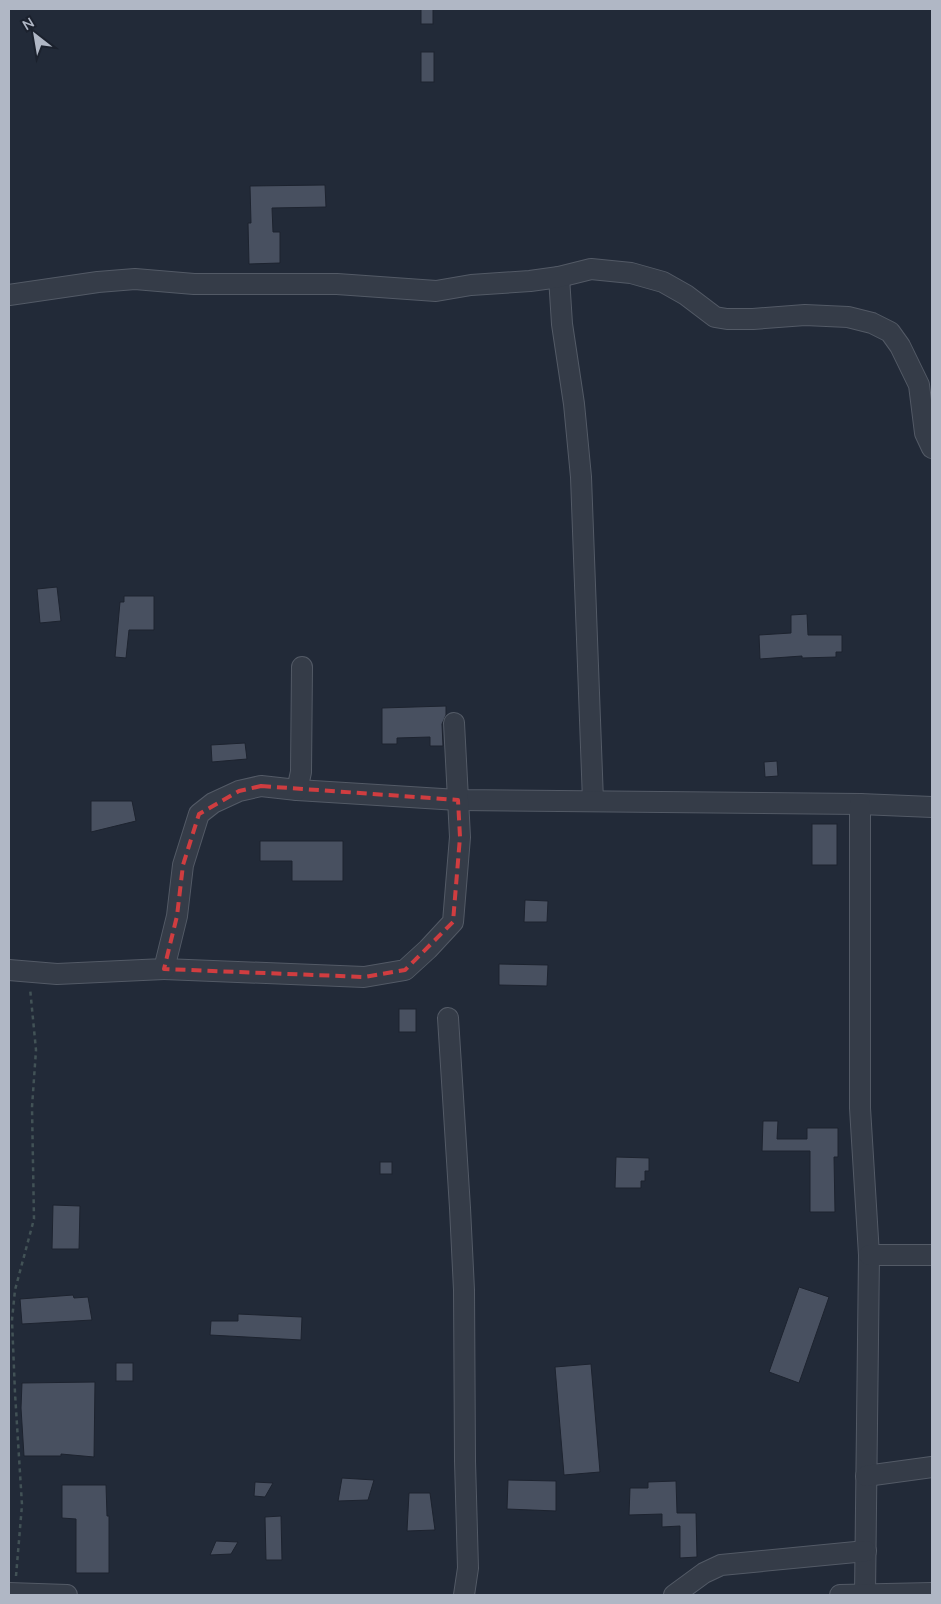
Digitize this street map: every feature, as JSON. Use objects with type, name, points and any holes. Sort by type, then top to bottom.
[{"type":"street","points":[[9,295],[98,282],[135,279],[194,284],[337,284],[436,291],[471,285],[559,277],[591,269],[631,273],[663,282],[686,294],[715,317],[727,319],[805,315],[848,317],[872,323],[890,332],[900,346],[919,386],[925,432],[932,448]]},
{"type":"street","points":[[559,277],[562,324],[574,404],[581,477],[593,801]]},
{"type":"street","points":[[297,790],[301,772],[302,667]]},
{"type":"street","points":[[19,971],[57,974],[164,969],[364,977],[405,970],[453,922],[460,837],[454,723]]},
{"type":"street","points":[[164,969],[177,916],[183,866],[199,814],[213,803],[239,790],[261,786],[458,800],[860,804],[932,807]]},
{"type":"street","points":[[860,804],[860,1108],[868,1255],[865,1594]]},
{"type":"street","points":[[448,1018],[464,1290],[465,1468],[468,1568],[464,1595]]},
{"type":"street","points":[[868,1255],[932,1255]]},
{"type":"street","points":[[866,1476],[932,1467]]},
{"type":"street","points":[[674,1595],[704,1573],[721,1565],[866,1551]]},
{"type":"street","points":[[11,1593],[67,1595]]},
{"type":"street","points":[[840,1595],[932,1593]]},
{"type":"path","points":[[11,1593],[22,1505],[14,1393],[12,1320],[15,1290],[34,1219],[32,1108],[36,1050],[19,971]]},
{"type":"highlighted area","points":[[261,786],[458,800],[460,837],[453,922],[405,970],[364,977],[164,969],[177,916],[183,865],[199,814],[239,791]]},
{"type":"building","points":[[421,9],[433,9],[433,24],[421,24]]},
{"type":"building","points":[[421,52],[434,52],[434,82],[421,82]]},
{"type":"building","points":[[325,185],[326,207],[272,208],[273,232],[280,232],[280,263],[249,264],[248,223],[251,223],[250,186]]},
{"type":"building","points":[[57,587],[61,621],[40,623],[37,589]]},
{"type":"building","points":[[124,596],[154,596],[154,630],[129,630],[126,658],[115,657],[120,602],[124,602]]},
{"type":"building","points":[[807,614],[808,635],[842,635],[842,652],[836,652],[836,657],[802,658],[802,656],[760,659],[759,635],[791,633],[791,615]]},
{"type":"building","points":[[446,706],[446,715],[442,724],[443,746],[430,746],[430,737],[397,738],[397,744],[382,744],[382,708]]},
{"type":"building","points":[[245,743],[247,759],[212,762],[211,745]]},
{"type":"building","points":[[777,761],[778,776],[765,777],[764,762]]},
{"type":"building","points":[[91,801],[132,801],[136,821],[91,832]]},
{"type":"building","points":[[812,824],[837,824],[837,865],[812,865]]},
{"type":"building","points":[[260,841],[343,841],[343,881],[292,881],[292,861],[260,861]]},
{"type":"building","points":[[525,900],[548,901],[547,922],[524,922]]},
{"type":"building","points":[[499,964],[548,965],[547,986],[499,985]]},
{"type":"building","points":[[399,1009],[416,1009],[416,1032],[399,1032]]},
{"type":"building","points":[[763,1121],[778,1121],[777,1139],[807,1139],[807,1128],[838,1128],[838,1157],[834,1157],[835,1212],[810,1212],[810,1151],[762,1151]]},
{"type":"building","points":[[616,1157],[649,1158],[649,1171],[645,1171],[645,1181],[641,1181],[641,1188],[615,1188]]},
{"type":"building","points":[[380,1162],[392,1162],[392,1174],[380,1174]]},
{"type":"building","points":[[53,1205],[80,1206],[79,1249],[52,1249]]},
{"type":"building","points":[[799,1287],[829,1297],[799,1383],[769,1372]]},
{"type":"building","points":[[73,1295],[74,1298],[88,1297],[92,1320],[22,1324],[20,1299]]},
{"type":"building","points":[[238,1314],[302,1317],[301,1340],[210,1335],[211,1321],[238,1321]]},
{"type":"building","points":[[116,1363],[133,1363],[133,1381],[116,1381]]},
{"type":"building","points":[[591,1364],[600,1472],[564,1475],[555,1367]]},
{"type":"building","points":[[95,1382],[94,1457],[61,1454],[61,1456],[24,1456],[21,1408],[22,1383]]},
{"type":"building","points":[[342,1478],[374,1480],[368,1500],[338,1501]]},
{"type":"building","points":[[508,1480],[556,1481],[556,1511],[507,1509]]},
{"type":"building","points":[[676,1481],[677,1513],[696,1513],[697,1557],[680,1558],[680,1526],[662,1527],[662,1514],[629,1515],[630,1488],[648,1488],[648,1482]]},
{"type":"building","points":[[255,1482],[273,1483],[265,1497],[254,1496]]},
{"type":"building","points":[[62,1485],[106,1485],[107,1516],[109,1516],[109,1573],[76,1573],[76,1519],[62,1518]]},
{"type":"building","points":[[409,1493],[430,1493],[435,1530],[407,1531]]},
{"type":"building","points":[[281,1516],[282,1560],[266,1560],[265,1517]]},
{"type":"building","points":[[216,1541],[238,1542],[231,1554],[210,1555]]}]
